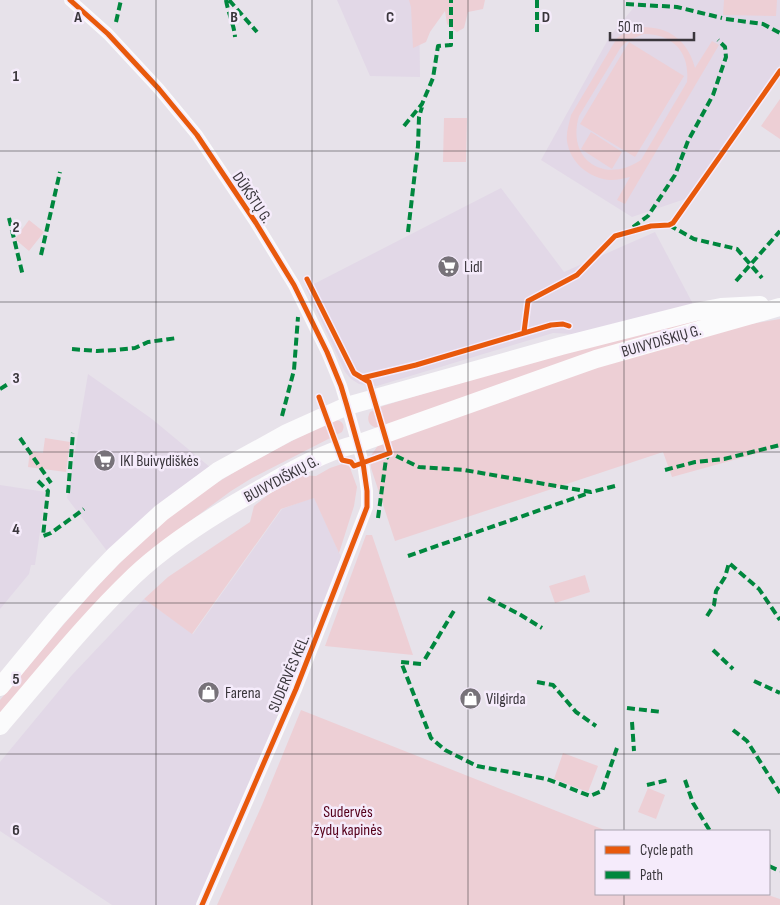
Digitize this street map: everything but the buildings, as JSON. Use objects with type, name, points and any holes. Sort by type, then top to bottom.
[{"type":"main road","name":"BUIVYDIŠKIŲ G.","points":[[0,687],[92,579],[161,513],[218,471],[286,433],[347,406],[561,346],[721,307],[780,305]]},
{"type":"main road","name":"BUIVYDIŠKIŲ G.","points":[[0,726],[80,631],[135,575],[164,552],[234,503],[290,472],[337,449],[357,444],[596,359],[780,305]]},
{"type":"street","name":"DŪKŠTŲ G.","points":[[70,0],[103,29],[160,88],[202,142],[256,223],[294,285],[328,352],[341,386],[357,444]]},
{"type":"street","name":"SUDERVĖS KEL.","points":[[202,905],[298,683],[362,520],[366,507],[367,491],[363,463],[357,444]]},
{"type":"shaded area","points":[[337,0],[419,0],[420,77],[370,76]]},
{"type":"shaded area","points":[[640,0],[780,0],[780,65],[685,199],[632,217],[541,160],[610,36]]},
{"type":"shaded area","points":[[501,188],[564,272],[655,232],[693,304],[574,334],[553,333],[377,386],[359,384],[351,379],[345,372],[306,288]]},
{"type":"shaded area","points":[[88,374],[152,419],[211,468],[154,510],[107,551],[67,498]]},
{"type":"shaded area","points":[[0,485],[46,492],[35,565],[31,565],[29,574],[0,609]]},
{"type":"shaded area","points":[[314,497],[343,561],[198,905],[112,905],[0,831],[0,762],[72,675],[144,599],[193,634],[282,509]]},
{"type":"green space","points":[[409,0],[485,0],[483,9],[468,12],[464,28],[457,32],[447,24],[445,11],[430,32],[426,42],[413,48]]},
{"type":"green space","points":[[724,0],[777,0],[776,16],[723,15]]},
{"type":"green space","points":[[642,27],[669,33],[683,43],[692,58],[695,68],[712,41],[719,45],[625,204],[617,200],[630,177],[611,180],[596,177],[589,173],[572,156],[567,138],[571,115],[617,38]],"holes":[[[644,34],[664,37],[672,42],[683,54],[686,62],[687,82],[641,160],[627,167],[614,170],[591,164],[583,155],[578,145],[576,131],[579,116],[621,47],[629,40]]]},
{"type":"green space","points":[[629,42],[684,76],[635,157],[580,124]]},
{"type":"green space","points":[[780,99],[780,139],[761,126]]},
{"type":"green space","points":[[444,118],[467,118],[466,162],[443,162]]},
{"type":"green space","points":[[591,132],[622,152],[612,169],[581,149]]},
{"type":"green space","points":[[29,220],[44,232],[29,251],[15,239]]},
{"type":"green space","points":[[745,309],[378,428],[370,425],[368,420],[370,412],[383,406],[558,353]]},
{"type":"green space","points":[[780,319],[780,447],[672,477],[663,452],[395,541],[371,468],[370,457],[379,444],[580,371],[733,327]]},
{"type":"green space","points":[[334,420],[342,423],[344,427],[342,432],[252,478],[231,491],[170,536],[0,716],[0,700],[86,599],[156,528],[218,482]]},
{"type":"green space","points":[[45,438],[70,442],[66,472],[28,467],[30,451],[43,453]]},
{"type":"green space","points":[[345,463],[349,465],[357,487],[354,506],[339,553],[314,498],[281,509],[192,634],[144,599],[168,577],[250,522],[254,506],[269,494],[300,475],[316,476],[330,468]]},
{"type":"green space","points":[[366,535],[372,535],[413,655],[325,646]]},
{"type":"green space","points":[[585,575],[590,592],[555,603],[549,586]]},
{"type":"green space","name":"Sudervės žydų kapinės","points":[[301,710],[604,830],[595,830],[595,895],[768,895],[780,899],[780,905],[217,905],[262,805]]},
{"type":"green space","points":[[563,753],[598,766],[588,792],[554,779]]},
{"type":"green space","points":[[648,788],[665,795],[656,819],[638,812]]},
{"type":"marked path","points":[[116,22],[121,0]]},
{"type":"marked path","points":[[226,0],[235,37]]},
{"type":"marked path","points":[[229,0],[257,32]]},
{"type":"marked path","points":[[404,126],[422,104],[433,78],[438,46],[451,45],[451,0]]},
{"type":"marked path","points":[[537,0],[537,32]]},
{"type":"marked path","points":[[626,4],[677,7],[722,18]]},
{"type":"marked path","points":[[726,19],[763,24],[780,33]]},
{"type":"marked path","points":[[633,227],[648,216],[675,175],[688,141],[713,95],[726,57],[725,47],[718,40]]},
{"type":"marked path","points":[[408,232],[418,146],[419,117],[422,107]]},
{"type":"marked path","points":[[41,255],[60,172]]},
{"type":"marked path","points":[[9,218],[23,276]]},
{"type":"marked path","points":[[669,225],[694,239],[737,249],[762,278]]},
{"type":"marked path","points":[[736,281],[780,231]]},
{"type":"marked path","points":[[282,416],[294,370],[298,317]]},
{"type":"marked path","points":[[72,349],[97,351],[135,348],[148,342],[177,338]]},
{"type":"marked path","points":[[0,389],[8,384]]},
{"type":"marked path","points":[[68,493],[73,433]]},
{"type":"marked path","points":[[20,438],[51,483]]},
{"type":"marked path","points":[[665,470],[695,462],[724,459],[780,445]]},
{"type":"marked path","points":[[389,448],[390,453],[419,467],[464,470],[591,492],[615,486]]},
{"type":"marked path","points":[[378,518],[386,459],[390,453]]},
{"type":"marked path","points":[[38,481],[48,491],[43,536],[51,533],[84,509]]},
{"type":"marked path","points":[[408,556],[589,493]]},
{"type":"marked path","points":[[707,616],[714,605],[716,591],[725,577],[729,563],[759,589],[780,620]]},
{"type":"marked path","points":[[488,598],[542,628]]},
{"type":"marked path","points":[[425,659],[455,609]]},
{"type":"marked path","points":[[713,650],[733,669]]},
{"type":"marked path","points":[[421,664],[401,662],[431,738],[445,750],[477,766],[547,779],[590,796],[602,791],[618,745]]},
{"type":"marked path","points":[[754,681],[780,693]]},
{"type":"marked path","points":[[537,682],[553,685],[576,712],[596,726]]},
{"type":"marked path","points":[[627,708],[662,712]]},
{"type":"marked path","points":[[632,722],[634,751]]},
{"type":"marked path","points":[[733,730],[747,741],[780,793]]},
{"type":"marked path","points":[[647,785],[668,780]]},
{"type":"marked path","points":[[685,780],[693,803],[709,830]]},
{"type":"marked path","points":[[770,866],[780,871]]},
{"type":"cycle path","points":[[70,0],[108,34],[159,89],[197,135],[256,223],[294,285],[327,352],[341,386],[363,463],[367,507],[296,689],[202,905]]},
{"type":"cycle path","points":[[524,332],[528,301],[577,275],[615,236],[651,226],[673,223],[780,71]]},
{"type":"cycle path","points":[[307,279],[354,373],[369,382],[390,453],[354,466],[351,462],[342,460],[319,397]]},
{"type":"cycle path","points":[[362,378],[416,365],[551,325],[563,324],[569,326]]},
{"type":"place","name":"Lidl","points":[[448,266]]},
{"type":"place","name":"IKI Buivydiškės","points":[[104,460]]},
{"type":"place","name":"Farena","points":[[209,692]]},
{"type":"place","name":"Vilgirda","points":[[470,698]]}]
